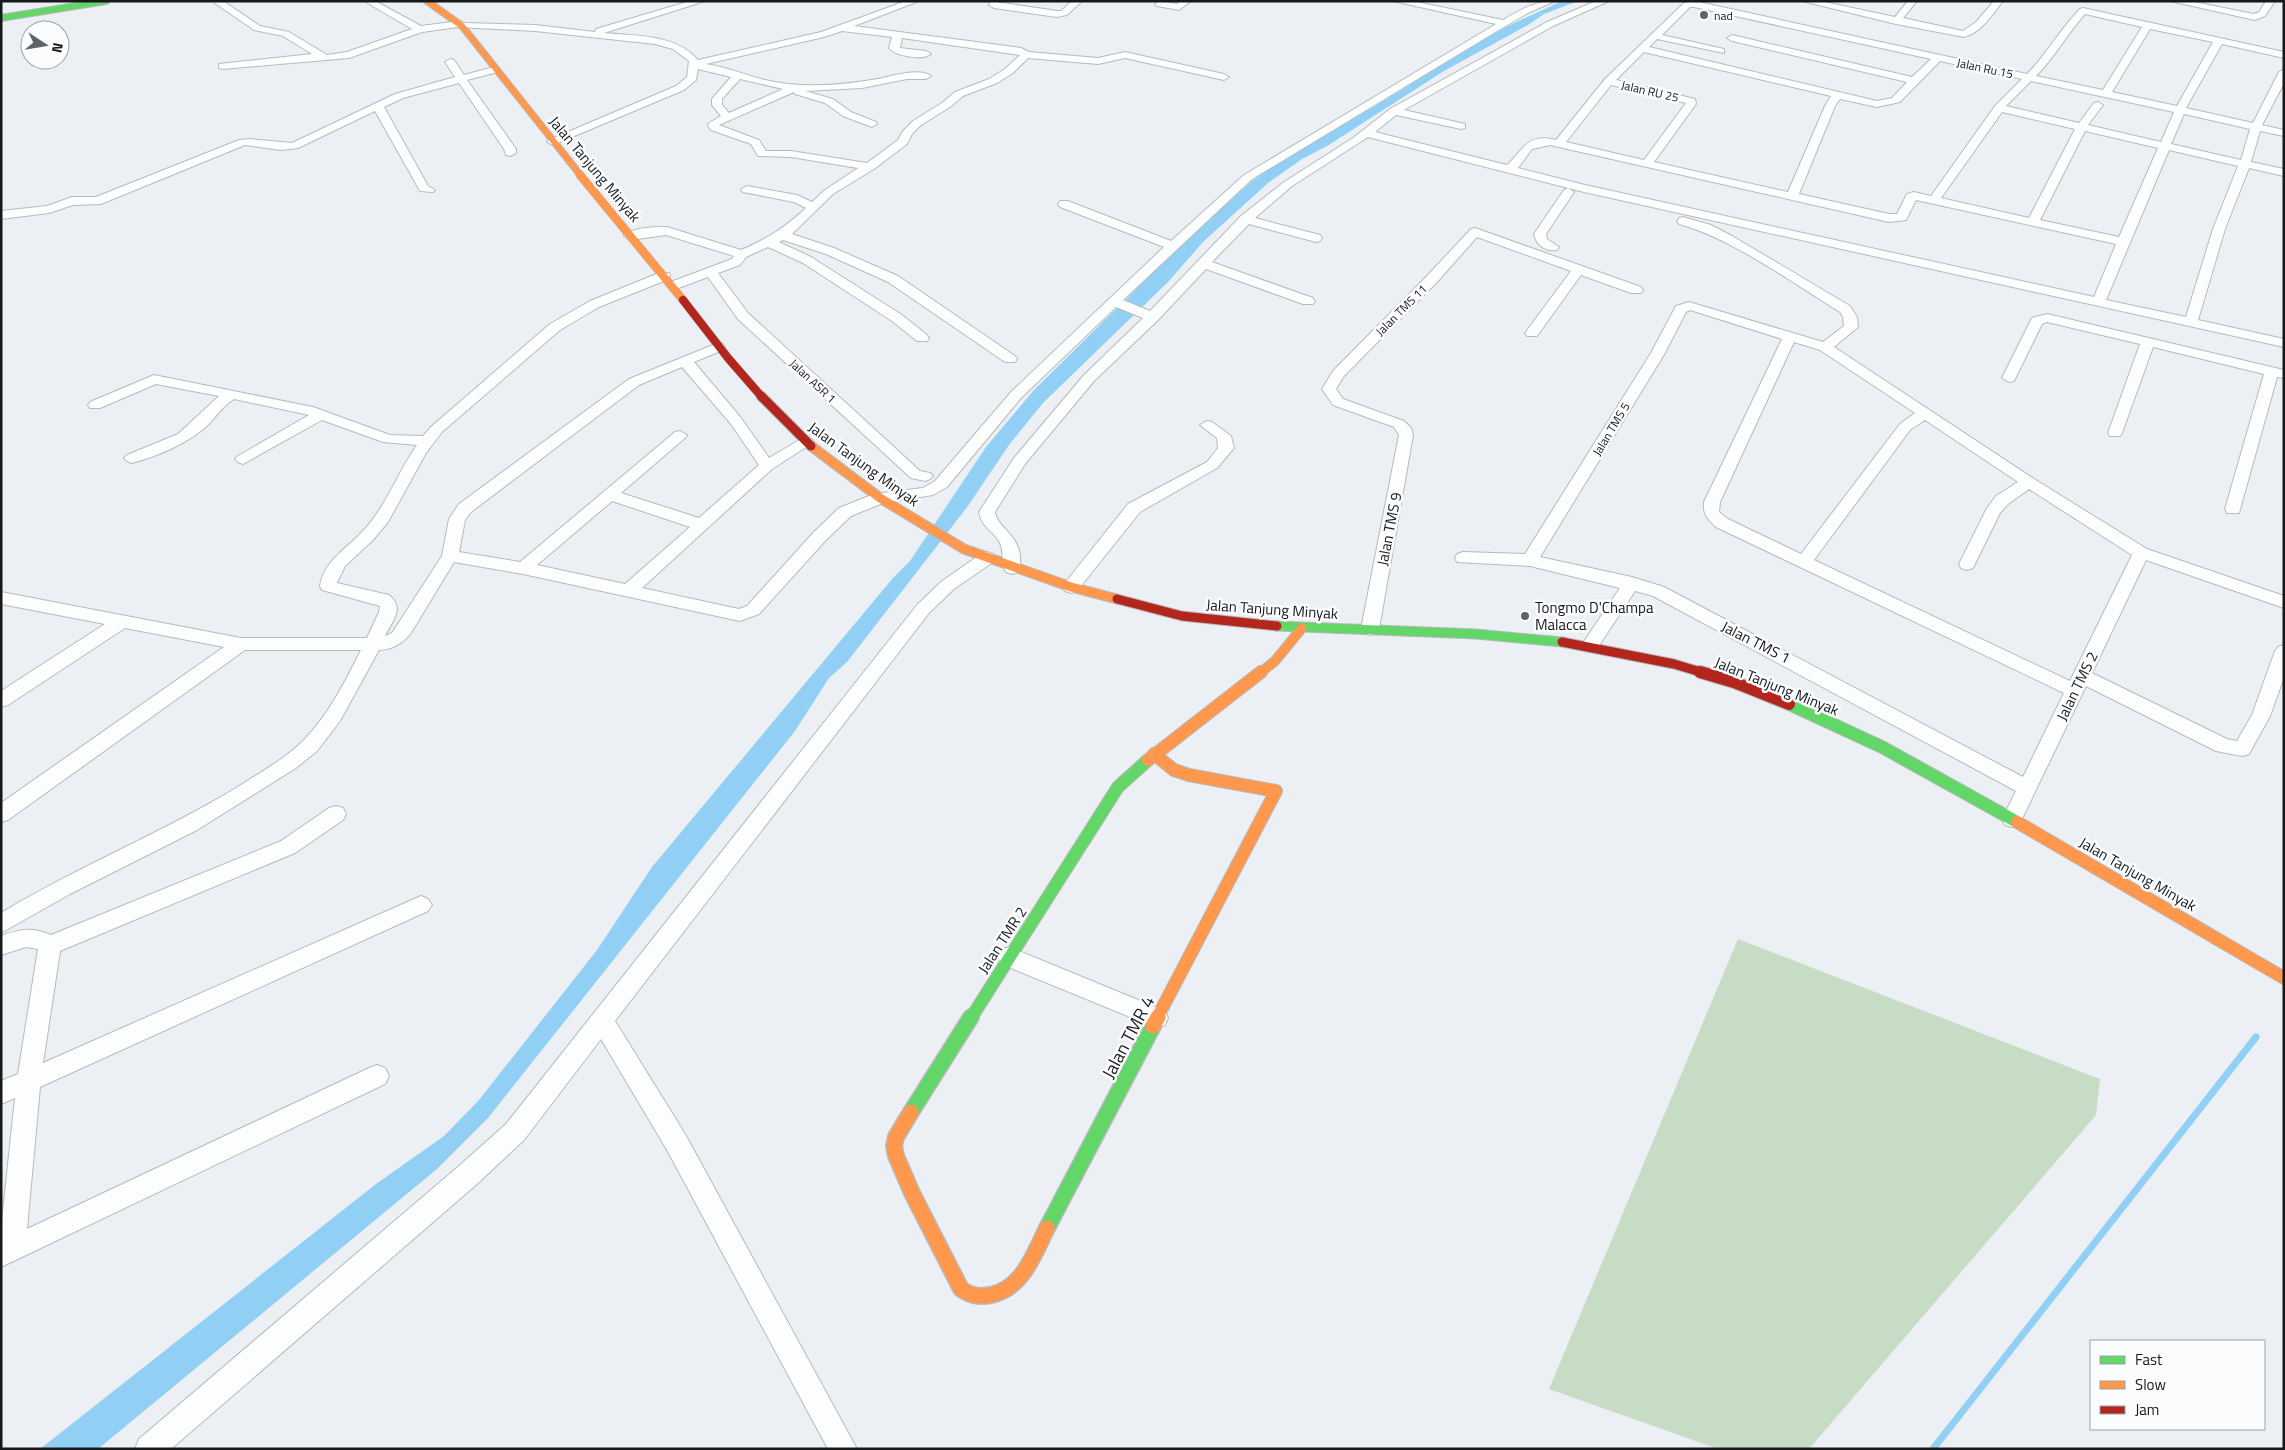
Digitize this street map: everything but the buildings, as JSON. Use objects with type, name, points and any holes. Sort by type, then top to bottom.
[{"type":"main road","points":[[1,18],[106,1]]},
{"type":"main road","name":"Jalan Tanjung Minyak","points":[[427,1],[461,25],[494,70],[669,281],[718,348],[790,427],[806,442],[880,498],[964,549],[1012,568],[1071,587],[1190,618],[1302,628],[1370,629],[1509,636],[1590,646],[1674,664],[1734,682],[1768,695],[1882,747],[2012,819],[2284,978]]},
{"type":"main road","name":"Jalan TMR 2","points":[[1003,1294],[974,1296],[961,1289],[902,1170],[894,1147],[900,1129],[1118,787],[1154,754],[1275,661],[1302,628]]},
{"type":"main road","name":"Jalan TMR 4","points":[[1003,1294],[1020,1280],[1276,791],[1189,775],[1174,770],[1154,754]]},
{"type":"street","points":[[216,1],[257,28],[286,34],[321,56],[331,59],[349,55],[420,29],[461,25],[510,26],[591,33],[670,44],[685,52],[694,61],[692,78],[680,88],[553,142]]},
{"type":"street","points":[[368,1],[420,29]]},
{"type":"street","points":[[591,33],[701,1]]},
{"type":"street","points":[[695,65],[715,58],[787,44],[843,28],[915,1]]},
{"type":"street","points":[[995,1],[994,5],[1057,14],[1064,13],[1078,1]]},
{"type":"street","points":[[1160,4],[1180,7],[1187,1]]},
{"type":"street","points":[[1397,1],[1504,23]]},
{"type":"street","points":[[1012,568],[1012,548],[988,520],[987,512],[1019,461],[1083,385],[1245,220],[1342,138],[1504,23],[1525,11],[1551,1]]},
{"type":"street","points":[[450,556],[523,568],[740,615],[753,610],[819,537],[845,512],[880,498],[927,492],[941,484],[1016,395],[1117,302],[1172,246],[1248,177],[1342,138],[1394,112],[1550,24],[1604,1]]},
{"type":"street","points":[[1806,1],[1826,3],[1896,21],[1964,34],[1980,24],[1998,2]]},
{"type":"street","points":[[1896,21],[1912,1]]},
{"type":"street","points":[[1986,1],[1998,2]]},
{"type":"street","points":[[2174,1],[2255,17],[2262,14],[2271,1]]},
{"type":"street","points":[[1725,10],[1734,2]]},
{"type":"street","name":"Jalan Ru 15","points":[[1655,36],[1687,5],[1702,5],[2284,133]]},
{"type":"street","points":[[1934,200],[1999,108],[2043,63],[2065,30],[2084,11],[2284,55]]},
{"type":"street","points":[[1710,65],[1750,16]]},
{"type":"street","points":[[2106,94],[2148,24]]},
{"type":"street","points":[[843,28],[1021,51],[1026,55],[1085,60],[1108,60],[1126,55],[1224,77]]},
{"type":"street","points":[[898,34],[894,48],[897,51],[926,54]]},
{"type":"street","points":[[1559,144],[1609,81],[1655,36],[1721,51]]},
{"type":"street","points":[[1732,38],[1916,81]]},
{"type":"street","points":[[2098,302],[2180,110],[2219,40]]},
{"type":"street","points":[[1643,49],[1837,96],[1868,103],[1884,104],[1896,100],[1937,58]]},
{"type":"street","points":[[1,924],[124,856],[214,813],[277,771],[309,746],[335,715],[372,645],[388,612],[389,604],[383,599],[338,590],[328,586],[328,578],[343,559],[369,536],[383,518],[425,442],[437,429],[555,327],[573,314],[607,297],[669,281],[711,273],[736,262],[742,254],[782,235],[829,192],[870,168],[903,142],[906,133],[917,123],[946,105],[959,94],[992,81],[1009,71],[1026,55]]},
{"type":"street","points":[[223,66],[321,56]]},
{"type":"street","points":[[450,62],[488,120],[510,149],[510,153]]},
{"type":"street","points":[[695,65],[772,85],[794,88],[856,86],[907,76],[926,76]]},
{"type":"street","points":[[1,215],[48,209],[72,201],[97,201],[243,142],[252,141],[278,147],[294,146],[419,89],[494,70]]},
{"type":"street","points":[[2191,322],[2219,229],[2245,164],[2256,127],[2284,72]]},
{"type":"street","points":[[726,116],[717,105],[717,99],[737,76]]},
{"type":"street","name":"Jalan RU 25","points":[[1609,81],[1691,101],[1647,164]]},
{"type":"street","points":[[794,88],[726,116],[714,123],[715,128],[755,142],[762,154],[791,154],[870,168]]},
{"type":"street","points":[[794,88],[806,96],[829,101],[847,114],[872,124]]},
{"type":"street","points":[[1792,196],[1830,106],[1837,96]]},
{"type":"street","points":[[2032,222],[2081,127],[2098,105]]},
{"type":"street","points":[[378,107],[424,189],[429,190]]},
{"type":"street","points":[[1999,108],[2284,173]]},
{"type":"street","points":[[1394,112],[1461,126]]},
{"type":"street","points":[[1342,138],[1509,170],[1616,199],[1707,228],[1845,309],[1850,317],[1851,327],[1825,347]]},
{"type":"street","points":[[1342,138],[1568,192],[1616,199],[2284,343]]},
{"type":"street","points":[[1509,170],[1517,163],[1526,147],[1534,143],[1559,144],[1895,219],[1902,217],[1911,197],[1934,200],[2123,242]]},
{"type":"street","points":[[747,190],[797,199],[812,206]]},
{"type":"street","points":[[1553,247],[1545,244],[1540,238],[1540,234],[1568,192]]},
{"type":"street","points":[[1064,204],[1172,246]]},
{"type":"street","points":[[1245,220],[1316,238]]},
{"type":"street","points":[[630,236],[655,231],[667,231],[742,254]]},
{"type":"street","name":"Jalan TMS 11","points":[[1329,389],[1338,374],[1433,278],[1475,232],[1579,269]]},
{"type":"street","points":[[782,235],[830,251],[893,279],[1010,359]]},
{"type":"street","points":[[768,242],[807,260],[843,285],[898,318],[922,338]]},
{"type":"street","points":[[1202,263],[1308,301]]},
{"type":"street","points":[[1532,333],[1579,269],[1636,290]]},
{"type":"street","name":"Jalan ASR 1","points":[[711,273],[744,316],[785,355],[916,475],[925,476]]},
{"type":"street","points":[[1117,302],[1150,316]]},
{"type":"street","name":"Jalan TMS 5","points":[[1530,560],[1658,353],[1681,310],[1690,306],[1790,336]]},
{"type":"street","points":[[2009,378],[2037,321],[2042,319],[2054,319],[2278,372],[2232,508]]},
{"type":"street","points":[[2284,602],[2141,553],[2029,482],[1926,412],[1825,347],[1790,336],[1712,502],[1710,513],[1722,523],[2078,684],[2223,746],[2242,749],[2261,716],[2284,651]]},
{"type":"street","points":[[2115,433],[2148,341]]},
{"type":"street","points":[[5,602],[241,644],[384,644],[398,637],[405,629],[450,556],[457,519],[465,508],[634,382],[718,348]]},
{"type":"street","points":[[685,360],[736,421],[767,466]]},
{"type":"street","points":[[95,405],[154,378],[277,403],[321,415],[388,439],[425,442]]},
{"type":"street","name":"Jalan TMS 9","points":[[1329,389],[1338,402],[1399,424],[1404,428],[1406,435],[1370,629]]},
{"type":"street","points":[[132,458],[183,437],[204,420],[216,405],[231,394]]},
{"type":"street","points":[[1805,560],[1905,427],[1926,412]]},
{"type":"street","points":[[243,459],[321,415]]},
{"type":"street","points":[[1071,587],[1134,508],[1212,465],[1226,448],[1224,436],[1208,425]]},
{"type":"street","points":[[523,568],[680,435]]},
{"type":"street","points":[[629,590],[767,466],[806,442]]},
{"type":"street","points":[[1967,564],[1993,512],[2002,500],[2029,482]]},
{"type":"street","points":[[609,495],[702,525]]},
{"type":"street","name":"Jalan TMS 2","points":[[2012,819],[2141,553]]},
{"type":"street","points":[[149,1449],[516,1132],[923,609],[953,581],[987,558]]},
{"type":"street","name":"Jalan TMS 1","points":[[1464,558],[1530,560],[1632,583],[1658,591],[2027,788]]},
{"type":"street","points":[[1590,646],[1632,583]]},
{"type":"street","points":[[1,700],[121,622]]},
{"type":"street","points":[[1,814],[241,644]]},
{"type":"street","points":[[50,945],[288,847],[336,814]]},
{"type":"street","points":[[1,1093],[421,905]]},
{"type":"street","points":[[1,946],[21,938],[38,937],[50,945]]},
{"type":"street","points":[[6,1252],[50,945]]},
{"type":"street","points":[[1009,957],[1157,1018]]},
{"type":"street","points":[[602,1020],[676,1142],[843,1449]]},
{"type":"street","points":[[6,1252],[377,1076]]},
{"type":"green space","points":[[1738,939],[2100,1079],[2096,1115],[1809,1449],[1718,1449],[1549,1389]]},
{"type":"water","points":[[1562,1],[1578,1],[1544,14],[1528,25],[1444,71],[1327,146],[1302,159],[1268,183],[1203,242],[1168,282],[1043,403],[1009,445],[968,506],[847,662],[829,678],[795,731],[488,1118],[437,1169],[98,1449],[40,1449],[376,1184],[444,1136],[479,1100],[597,950],[652,867],[893,578],[910,561],[986,447],[1034,390],[1181,245],[1252,181],[1273,166],[1405,88],[1437,64],[1510,25]]},
{"type":"waterway","points":[[1933,1449],[2256,1037]]},
{"type":"traffic: fast","points":[[1,18],[106,1]]},
{"type":"traffic: fast","points":[[1277,626],[1476,634],[1562,642]]},
{"type":"traffic: fast","points":[[1789,704],[1882,747],[2017,822]]},
{"type":"traffic: fast","points":[[911,1112],[1118,787],[1148,760]]},
{"type":"traffic: fast","points":[[1047,1228],[1153,1026]]},
{"type":"traffic: slow","points":[[427,1],[462,26],[553,142],[683,300]]},
{"type":"traffic: slow","points":[[811,446],[880,498],[964,549],[1071,587],[1117,599]]},
{"type":"traffic: slow","points":[[1148,760],[1275,661],[1302,628]]},
{"type":"traffic: slow","points":[[1153,1026],[1276,791],[1189,775],[1174,770],[1154,754]]},
{"type":"traffic: slow","points":[[2017,822],[2284,978]]},
{"type":"traffic: slow","points":[[911,1112],[896,1137],[894,1146],[896,1156],[912,1193],[961,1289],[971,1295],[981,1296],[1001,1292],[1011,1287],[1026,1270],[1047,1228]]},
{"type":"traffic: jam","points":[[683,300],[743,376],[793,430],[811,446]]},
{"type":"traffic: jam","points":[[1117,599],[1182,616],[1277,626]]},
{"type":"traffic: jam","points":[[1562,642],[1674,664],[1734,682],[1789,704]]},
{"type":"place","name":"nad","points":[[1704,15]]},
{"type":"place","name":"Tongmo D'Champa Malacca","points":[[1525,616]]}]
